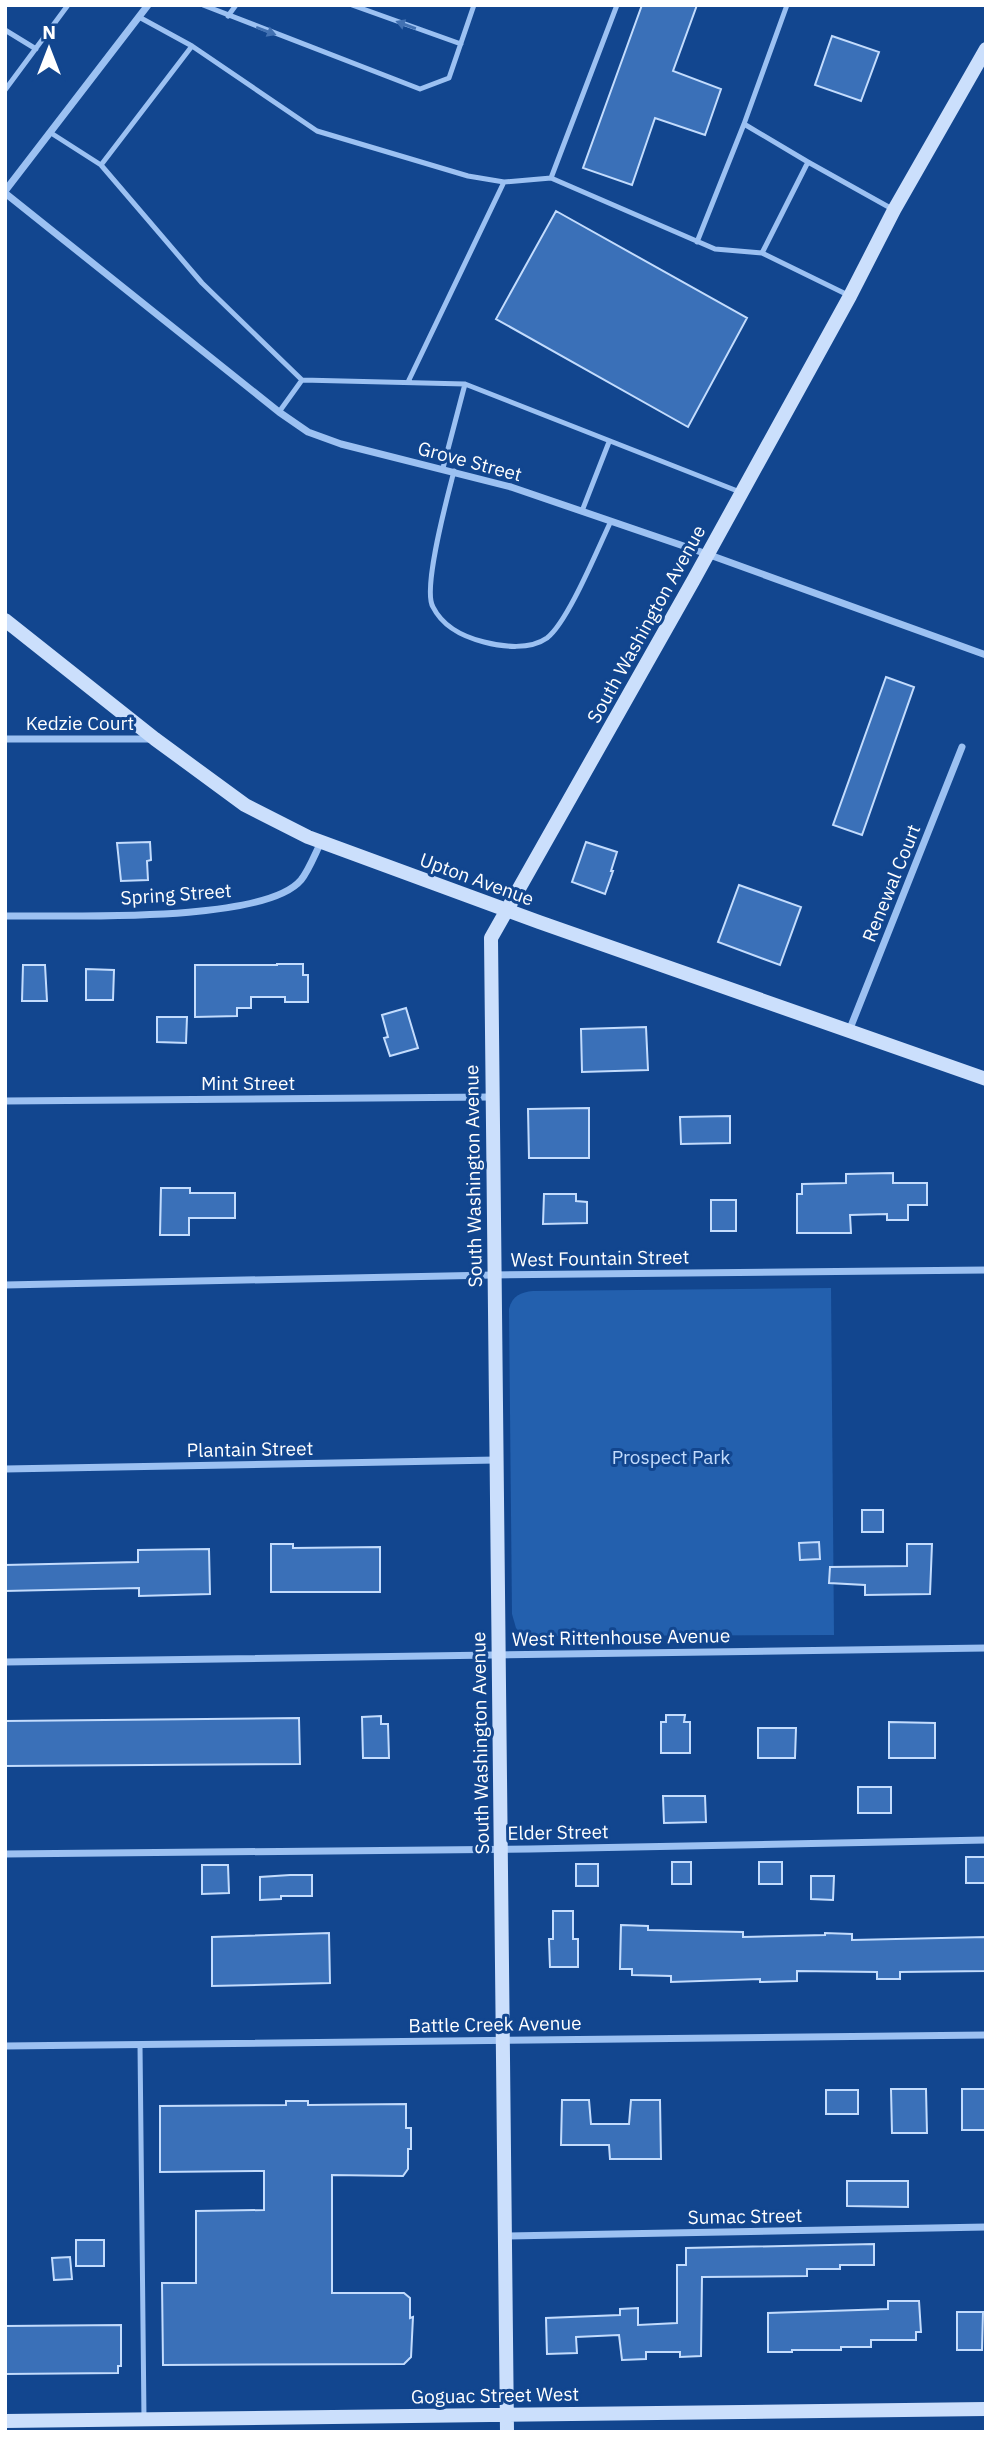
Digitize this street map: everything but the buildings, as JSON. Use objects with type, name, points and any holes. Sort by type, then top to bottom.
[{"type":"street","points":[[5,192],[148,5]]},
{"type":"street","name":"South Washington Avenue","points":[[507,2432],[491,938],[986,49]]},
{"type":"street","name":"Grove Street","points":[[5,192],[279,412],[309,432],[341,444],[454,471],[582,511],[986,654]]},
{"type":"street","name":"Upton Avenue","points":[[5,620],[155,739],[245,805],[321,842],[986,1079]]},
{"type":"street","name":"Kedzie Court","points":[[5,739],[155,739]]},
{"type":"street","name":"Renewal Court","points":[[849,1031],[962,747]]},
{"type":"street","name":"Spring Street","points":[[5,916],[178,913],[232,908],[269,898],[292,888],[301,880],[321,842]]},
{"type":"street","name":"Mint Street","points":[[5,1101],[491,1097]]},
{"type":"street","name":"West Fountain Street","points":[[5,1285],[493,1275],[986,1270]]},
{"type":"street","name":"Plantain Street","points":[[5,1469],[496,1460]]},
{"type":"street","name":"West Rittenhouse Avenue","points":[[5,1662],[986,1648]]},
{"type":"street","name":"Elder Street","points":[[5,1854],[986,1840]]},
{"type":"street","name":"Battle Creek Avenue","points":[[5,2046],[986,2035]]},
{"type":"street","name":"Sumac Street","points":[[505,2236],[986,2227]]},
{"type":"street","name":"Goguac Street West","points":[[5,2421],[986,2409]]},
{"type":"lane","points":[[5,90],[68,5]]},
{"type":"lane","points":[[203,5],[420,89],[449,78],[474,5]]},
{"type":"lane","points":[[228,16],[236,5]]},
{"type":"lane","points":[[352,5],[461,44]]},
{"type":"lane","points":[[551,178],[617,5]]},
{"type":"lane","points":[[697,242],[787,5]]},
{"type":"lane","points":[[139,16],[192,46],[317,131],[468,176],[504,182],[551,178],[715,249],[762,253],[850,296]]},
{"type":"lane","points":[[5,30],[36,49]]},
{"type":"lane","points":[[101,165],[192,46]]},
{"type":"lane","points":[[744,124],[894,210]]},
{"type":"lane","points":[[51,133],[101,165],[202,283],[302,380],[465,384],[741,492]]},
{"type":"lane","points":[[762,253],[808,162]]},
{"type":"lane","points":[[408,382],[504,182]]},
{"type":"lane","points":[[279,412],[302,380]]},
{"type":"lane","points":[[443,468],[465,384]]},
{"type":"lane","points":[[582,511],[609,442]]},
{"type":"lane","points":[[454,471],[429,586],[431,606],[446,625],[470,639],[502,646],[525,646],[545,639],[561,624],[611,521]]},
{"type":"lane","points":[[140,2045],[144,2419]]},
{"type":"green space","name":"Prospect Park","points":[[831,1288],[834,1635],[523,1636],[516,1628],[512,1614],[509,1309],[515,1298],[533,1291]]}]
